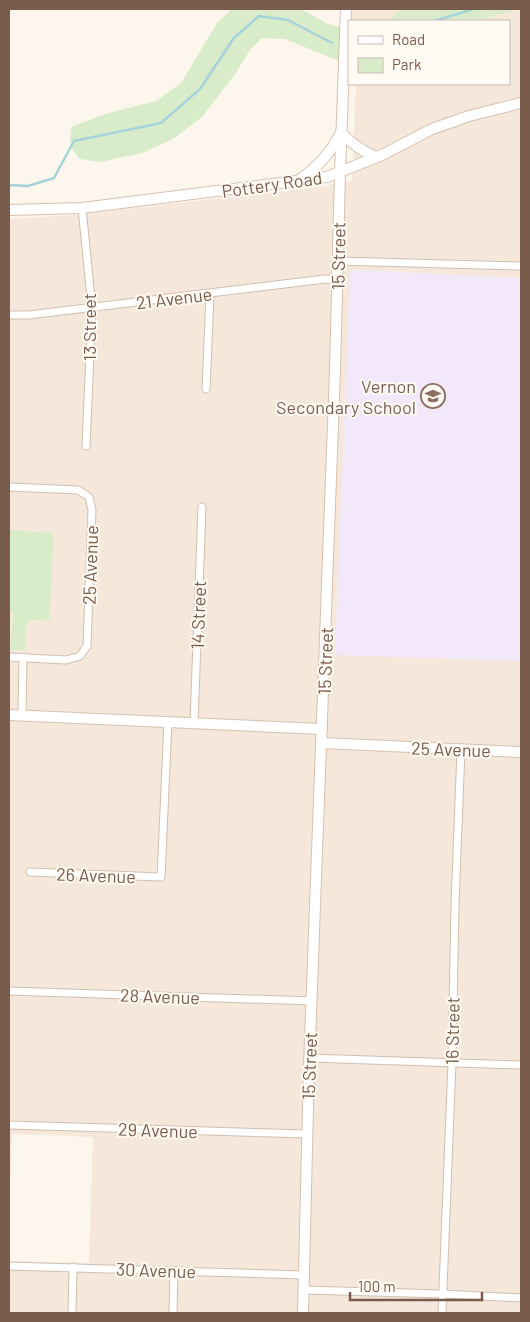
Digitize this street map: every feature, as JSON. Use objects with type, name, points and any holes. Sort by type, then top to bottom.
[{"type":"street","name":"15 Street","points":[[303,1313],[306,1134],[322,743],[346,9]]},
{"type":"street","name":"Pottery Road","points":[[9,210],[82,208],[327,177],[376,157],[432,129],[469,116],[521,103]]},
{"type":"street","points":[[297,181],[322,162],[333,148],[341,132],[349,142],[363,152],[376,157]]},
{"type":"street","name":"13 Street","points":[[82,208],[92,308],[86,446]]},
{"type":"street","points":[[338,261],[521,266]]},
{"type":"street","name":"21 Avenue","points":[[9,315],[29,315],[92,308],[325,279],[338,280]]},
{"type":"street","points":[[206,389],[210,294]]},
{"type":"street","name":"25 Avenue","points":[[9,487],[78,490],[89,497],[92,510],[87,646],[80,656],[66,660],[9,657]]},
{"type":"street","name":"14 Street","points":[[194,723],[202,507]]},
{"type":"street","points":[[22,715],[23,657]]},
{"type":"street","points":[[9,715],[322,729]]},
{"type":"street","name":"26 Avenue","points":[[30,872],[162,877],[168,722]]},
{"type":"street","name":"25 Avenue","points":[[322,743],[521,752]]},
{"type":"street","name":"16 Street","points":[[442,1313],[452,1063],[455,905],[461,749]]},
{"type":"street","name":"28 Avenue","points":[[9,991],[312,1001]]},
{"type":"street","points":[[309,1058],[521,1065]]},
{"type":"street","name":"29 Avenue","points":[[9,1125],[306,1134]]},
{"type":"street","name":"30 Avenue","points":[[9,1266],[304,1275]]},
{"type":"street","points":[[72,1313],[73,1267]]},
{"type":"street","points":[[173,1313],[174,1271]]},
{"type":"street","points":[[304,1290],[521,1298]]},
{"type":"shaded area","points":[[348,9],[399,9],[390,20],[349,20]]},
{"type":"shaded area","points":[[521,9],[521,278],[352,271],[335,654],[521,661],[521,1311],[520,1313],[9,1313],[9,1261],[89,1263],[93,1137],[12,1134],[11,1175],[9,1175],[9,611],[13,611],[10,649],[30,620],[48,621],[54,533],[9,530],[9,219],[74,215],[325,186],[352,180],[356,85],[510,85],[510,20],[479,20]]},
{"type":"shaded area","name":"Vernon Secondary School","points":[[356,270],[521,278],[521,661],[335,655],[350,274]]},
{"type":"green space","points":[[232,9],[301,9],[326,23],[347,29],[348,65],[285,39],[262,38],[250,50],[235,74],[202,117],[173,139],[142,153],[100,162],[80,159],[70,147],[71,127],[105,114],[156,101],[181,83],[217,23]]},
{"type":"green space","points":[[399,9],[519,9],[479,20],[390,20]]},
{"type":"green space","points":[[9,530],[54,533],[49,621],[30,620],[25,627],[25,650],[10,650],[13,611],[9,611]]},
{"type":"waterway","points":[[437,20],[474,9]]},
{"type":"waterway","points":[[9,185],[28,186],[54,178],[74,141],[161,123],[200,89],[234,38],[259,16],[288,20],[332,43]]},
{"type":"place","name":"Vernon Secondary School","points":[[433,396]]}]
